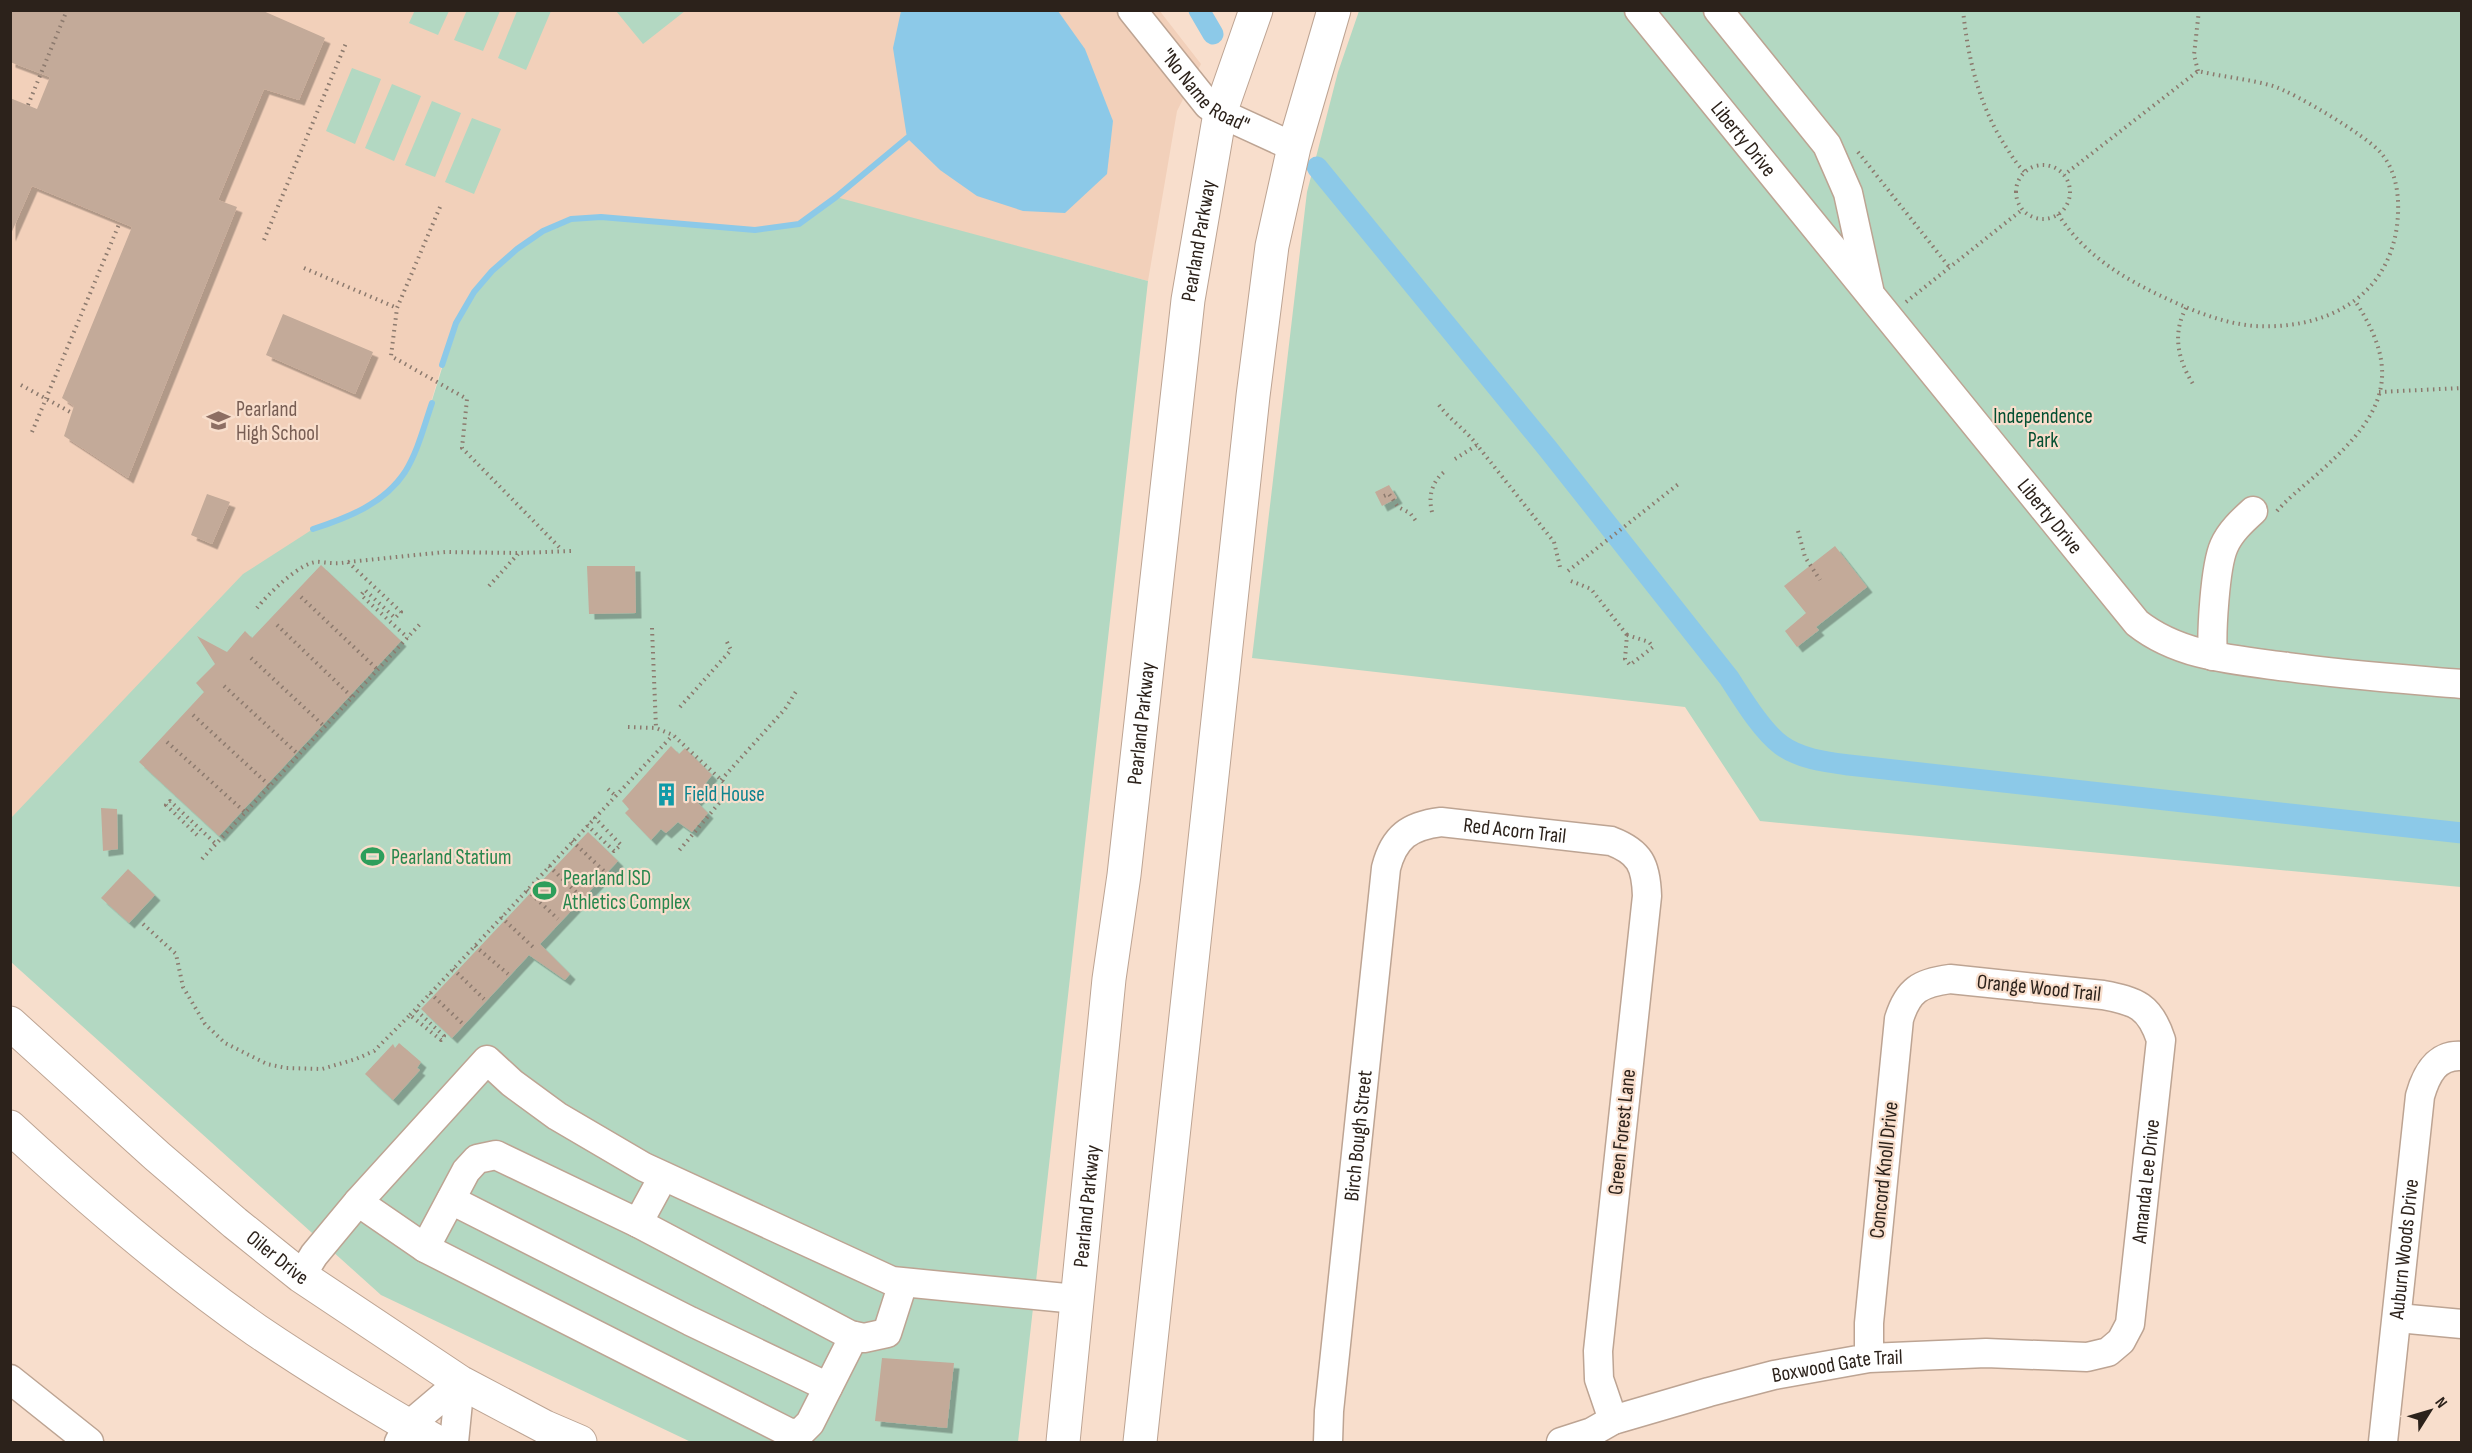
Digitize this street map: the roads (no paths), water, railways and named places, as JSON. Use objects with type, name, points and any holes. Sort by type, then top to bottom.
[{"type":"main road","name":"Pearland Parkway","points":[[1063,1443],[1109,978],[1124,875],[1188,300],[1220,113],[1256,10]]},
{"type":"main road","points":[[1140,1443],[1253,396],[1272,246],[1294,147],[1334,10]]},
{"type":"main road","name":"Oiler Drive","points":[[10,1023],[157,1156],[235,1223],[302,1276],[460,1382],[544,1427],[580,1443]]},
{"type":"main road","points":[[10,1127],[87,1197],[198,1287],[404,1434],[437,1443]]},
{"type":"street","name":"\"No Name Road\"","points":[[1132,10],[1208,105],[1220,113],[1294,147]]},
{"type":"street","name":"Liberty Drive","points":[[1639,10],[1810,222],[1870,291],[2122,607],[2151,633],[2181,648],[2213,656],[2345,675],[2462,684]]},
{"type":"street","points":[[1718,10],[1827,145],[1848,193],[1870,291]]},
{"type":"street","points":[[2213,656],[2212,638],[2223,548],[2235,528],[2262,514]]},
{"type":"street","name":"Red Acorn Trail","points":[[1403,836],[1421,824],[1441,822],[1611,841],[1628,848]]},
{"type":"street","name":"Birch Bough Street","points":[[1328,1443],[1329,1411],[1386,868],[1390,851],[1403,836]]},
{"type":"street","name":"Green Forest Lane","points":[[1613,1420],[1599,1379],[1598,1351],[1647,896],[1646,877],[1640,860],[1628,848]]},
{"type":"street","name":"Orange Wood Trail","points":[[1917,989],[1930,982],[1950,979],[2103,995],[2125,999],[2143,1007],[2155,1021]]},
{"type":"street","name":"Concord Knoll Drive","points":[[1869,1358],[1869,1323],[1899,1019],[1905,1001],[1917,989]]},
{"type":"street","name":"Amanda Lee Drive","points":[[2121,1341],[2130,1324],[2162,1040],[2155,1021]]},
{"type":"street","points":[[302,1276],[314,1255],[358,1203],[487,1060],[512,1083],[557,1116],[596,1140],[663,1176],[892,1281],[1076,1299]]},
{"type":"street","name":"Auburn Woods Drive","points":[[2382,1443],[2420,1096],[2427,1074],[2449,1060]]},
{"type":"street","points":[[425,1248],[466,1171],[477,1159],[496,1155],[639,1222],[854,1336],[864,1338],[887,1333],[903,1283]]},
{"type":"street","points":[[639,1222],[663,1176]]},
{"type":"street","points":[[451,1200],[690,1321],[828,1387]]},
{"type":"street","points":[[358,1203],[425,1248],[788,1432],[799,1434],[810,1423],[854,1336]]},
{"type":"street","points":[[2397,1318],[2462,1324]]},
{"type":"street","name":"Boxwood Gate Trail","points":[[1561,1443],[1592,1432],[1613,1420],[1774,1375],[1869,1358],[1986,1353],[2087,1357],[2108,1352],[2121,1341]]},
{"type":"street","points":[[10,1379],[89,1443]]},
{"type":"street","points":[[404,1434],[460,1382]]},
{"type":"street","points":[[454,1443],[460,1382]]},
{"type":"water","points":[[901,11],[1058,11],[1085,49],[1113,121],[1107,174],[1065,213],[1023,211],[977,196],[940,170],[907,138],[893,48]]},
{"type":"waterway","points":[[1199,10],[1213,34]]},
{"type":"waterway","points":[[442,365],[456,323],[474,292],[492,271],[517,249],[543,231],[571,219],[601,217],[755,230],[799,224],[836,197],[907,138]]},
{"type":"waterway","points":[[1317,167],[1548,449],[1729,678],[1760,723],[1788,750],[1831,763],[2462,833]]},
{"type":"waterway","points":[[313,529],[364,508],[387,493],[405,472],[414,456],[432,403]]},
{"type":"place","name":"Pearland High School","points":[[218,421]]},
{"type":"place","name":"Field House","points":[[666,794]]},
{"type":"place","name":"Pearland Statium","points":[[373,857]]},
{"type":"place","name":"Pearland ISD Athletics Complex","points":[[545,890]]},
{"type":"park label","name":"Independence Park","points":[[2043,428]]}]
